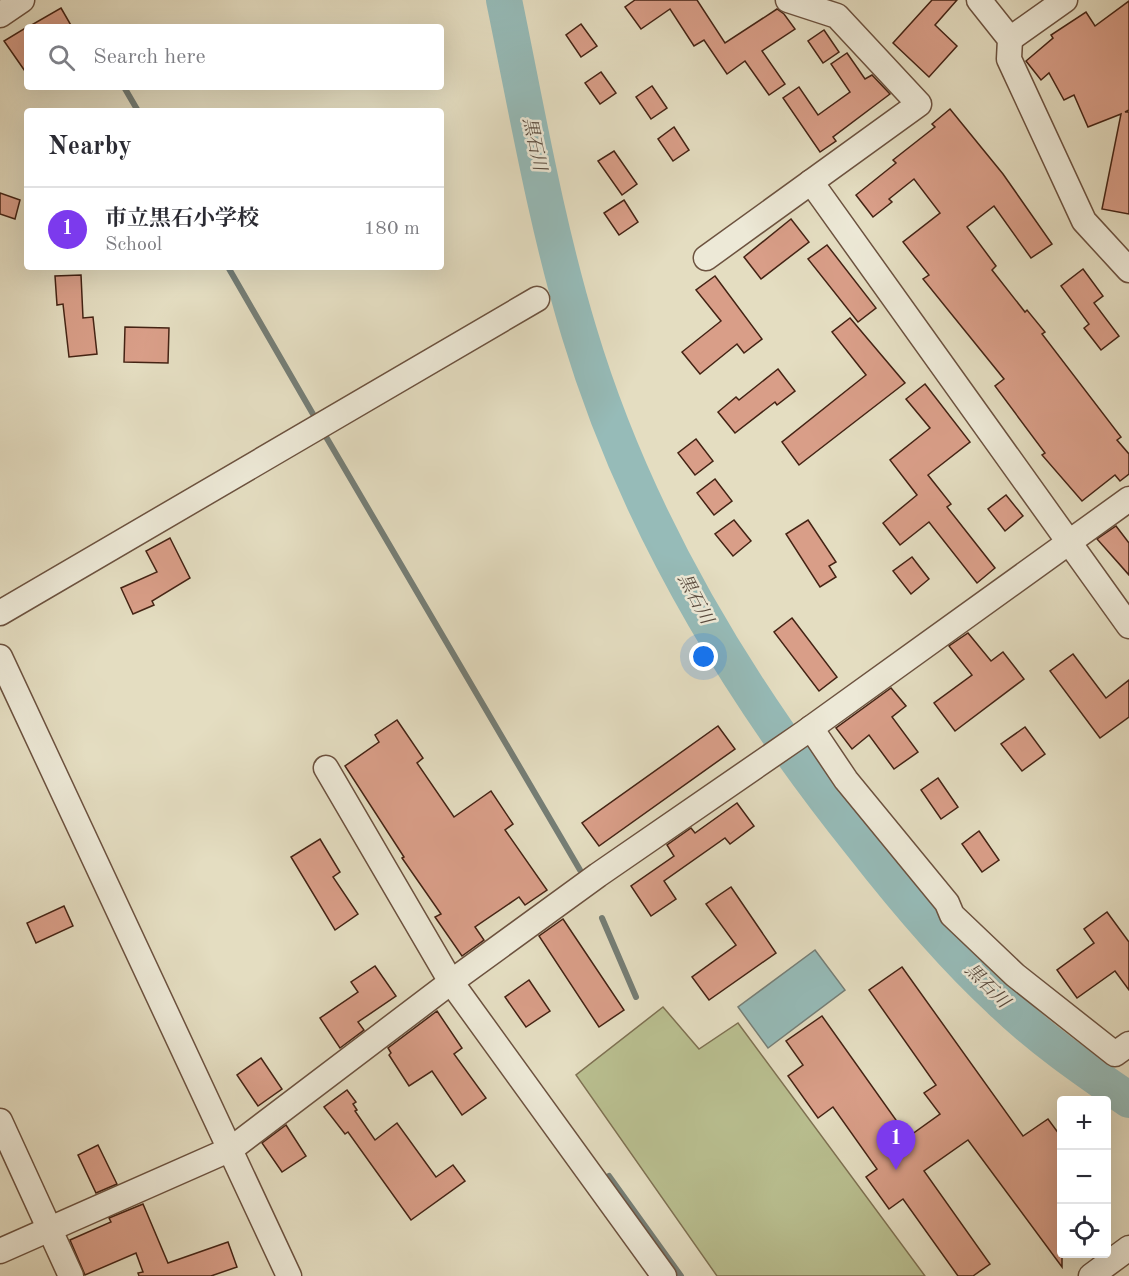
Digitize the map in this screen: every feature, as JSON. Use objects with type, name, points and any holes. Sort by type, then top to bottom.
[{"type":"street","points":[[0,15],[22,0]]},
{"type":"street","points":[[706,258],[919,104],[837,16],[788,0]]},
{"type":"street","points":[[979,0],[1010,39],[1009,59],[1084,221],[1129,270]]},
{"type":"street","points":[[1010,39],[1065,0]]},
{"type":"street","points":[[811,182],[1129,626]]},
{"type":"street","points":[[0,613],[537,299]]},
{"type":"street","points":[[0,1251],[231,1149],[451,982],[1129,499]]},
{"type":"street","points":[[0,657],[289,1276]]},
{"type":"street","points":[[807,730],[947,903],[952,915],[1015,975],[1115,1054],[1129,1044]]},
{"type":"street","points":[[326,768],[451,982],[663,1274]]},
{"type":"street","points":[[0,1121],[70,1276]]},
{"type":"street","points":[[1091,1276],[1129,1248]]},
{"type":"green space","points":[[663,1007],[699,1049],[738,1023],[925,1276],[717,1276],[576,1075]]},
{"type":"water","points":[[815,950],[845,990],[768,1048],[738,1007]]},
{"type":"building","points":[[635,0],[697,0],[725,43],[777,9],[784,14],[795,29],[762,51],[785,84],[769,95],[745,61],[727,74],[704,40],[694,46],[670,9],[641,29],[625,7]]},
{"type":"building","points":[[932,0],[957,0],[935,25],[957,46],[929,77],[893,43]]},
{"type":"building","points":[[1129,1],[1129,110],[1125,112],[1129,112],[1129,214],[1102,209],[1121,114],[1088,127],[1074,95],[1064,100],[1049,73],[1041,80],[1026,61],[1053,38],[1051,35],[1086,12],[1095,26]]},
{"type":"building","points":[[61,8],[70,24],[33,24]]},
{"type":"building","points":[[581,24],[597,46],[581,57],[566,35]]},
{"type":"building","points":[[24,29],[24,70],[4,41]]},
{"type":"building","points":[[824,30],[839,52],[823,63],[808,41]]},
{"type":"building","points":[[847,53],[865,79],[872,75],[890,94],[833,137],[836,141],[820,152],[783,98],[799,87],[818,115],[850,92],[831,64]]},
{"type":"building","points":[[601,72],[616,93],[600,104],[585,83]]},
{"type":"building","points":[[652,86],[667,108],[651,119],[636,97]]},
{"type":"building","points":[[950,109],[1003,174],[1052,244],[1031,258],[994,206],[967,227],[996,266],[992,270],[1025,312],[1027,310],[1045,332],[1042,334],[1121,437],[1117,440],[1129,454],[1129,474],[1120,481],[1115,475],[1082,501],[1042,455],[1045,453],[995,386],[1004,379],[923,279],[929,275],[903,242],[940,213],[914,179],[889,199],[892,202],[873,217],[856,195],[896,163],[893,160],[935,127],[932,124]]},
{"type":"building","points":[[674,127],[689,150],[673,161],[658,139]]},
{"type":"building","points":[[614,151],[637,184],[622,195],[598,161]]},
{"type":"building","points":[[0,193],[20,200],[15,219],[0,214]]},
{"type":"building","points":[[624,200],[638,222],[619,235],[604,213]]},
{"type":"building","points":[[791,219],[809,242],[761,279],[744,257]]},
{"type":"building","points":[[827,245],[876,308],[858,322],[808,259]]},
{"type":"building","points":[[1083,269],[1103,296],[1094,303],[1119,336],[1101,350],[1084,328],[1089,324],[1061,286]]},
{"type":"building","points":[[81,275],[83,318],[93,317],[97,354],[69,357],[63,304],[57,305],[55,276]]},
{"type":"building","points":[[715,276],[762,339],[744,353],[737,344],[700,374],[682,352],[721,321],[696,290]]},
{"type":"building","points":[[850,318],[905,383],[799,465],[782,442],[866,375],[832,332]]},
{"type":"building","points":[[125,327],[169,328],[168,363],[124,362]]},
{"type":"building","points":[[778,369],[795,391],[777,405],[775,402],[735,433],[718,412],[736,397],[739,400]]},
{"type":"building","points":[[925,384],[970,442],[928,475],[951,504],[947,507],[995,568],[977,583],[929,522],[900,545],[883,523],[917,495],[890,460],[930,428],[906,399]]},
{"type":"building","points":[[696,439],[713,461],[695,475],[678,453]]},
{"type":"building","points":[[715,479],[732,501],[714,515],[697,493]]},
{"type":"building","points":[[1006,495],[1023,516],[1005,531],[988,509]]},
{"type":"building","points":[[734,520],[751,541],[733,556],[715,534]]},
{"type":"building","points":[[808,520],[836,562],[829,566],[836,577],[820,587],[786,534]]},
{"type":"building","points":[[1116,526],[1129,543],[1129,575],[1097,539]]},
{"type":"building","points":[[170,538],[190,578],[152,601],[154,605],[133,614],[121,588],[157,572],[146,551]]},
{"type":"building","points":[[912,557],[929,579],[911,594],[893,571]]},
{"type":"building","points":[[792,618],[837,677],[819,691],[774,632]]},
{"type":"building","points":[[968,633],[991,661],[1003,652],[1024,679],[955,731],[934,703],[972,675],[949,646]]},
{"type":"building","points":[[1073,654],[1106,698],[1129,680],[1129,717],[1100,738],[1050,671]]},
{"type":"building","points":[[891,688],[906,706],[892,717],[918,752],[894,769],[869,735],[852,749],[836,728]]},
{"type":"building","points":[[397,720],[423,758],[417,763],[454,817],[491,791],[513,824],[505,830],[547,890],[525,905],[519,897],[475,927],[484,940],[462,956],[435,917],[441,914],[402,858],[404,857],[345,766],[379,742],[375,735]]},
{"type":"building","points":[[718,726],[735,749],[599,846],[582,823]]},
{"type":"building","points":[[1025,727],[1045,754],[1022,771],[1001,744]]},
{"type":"building","points":[[938,778],[958,807],[941,819],[921,790]]},
{"type":"building","points":[[737,803],[754,826],[730,844],[725,838],[664,881],[676,899],[651,916],[631,886],[674,856],[667,845],[691,828],[695,833]]},
{"type":"building","points":[[979,831],[999,860],[982,872],[962,844]]},
{"type":"building","points":[[320,839],[340,872],[333,877],[358,914],[335,930],[291,857]]},
{"type":"building","points":[[731,887],[776,953],[709,1000],[692,977],[736,945],[706,904]]},
{"type":"building","points":[[64,906],[73,926],[36,943],[27,923]]},
{"type":"building","points":[[1107,912],[1129,942],[1129,990],[1115,971],[1077,998],[1057,970],[1094,943],[1084,929]]},
{"type":"building","points":[[563,919],[624,1010],[599,1027],[539,936]]},
{"type":"building","points":[[375,966],[396,996],[358,1022],[364,1030],[340,1048],[320,1018],[358,992],[351,982]]},
{"type":"building","points":[[902,967],[1023,1136],[1048,1119],[1057,1131],[1057,1258],[1062,1258],[1062,1267],[968,1140],[924,1171],[990,1264],[973,1276],[958,1276],[903,1199],[889,1209],[866,1177],[877,1169],[833,1107],[818,1118],[788,1076],[803,1065],[786,1041],[822,1016],[908,1137],[940,1114],[924,1093],[936,1085],[869,990]]},
{"type":"building","points":[[529,980],[550,1011],[526,1027],[505,997]]},
{"type":"building","points":[[437,1011],[462,1048],[454,1054],[486,1098],[462,1115],[432,1071],[409,1086],[389,1055],[391,1053],[388,1048]]},
{"type":"building","points":[[261,1058],[282,1089],[258,1106],[237,1075]]},
{"type":"building","points":[[347,1090],[356,1102],[353,1104],[357,1110],[355,1111],[375,1140],[397,1123],[436,1177],[453,1165],[465,1181],[411,1220],[348,1132],[345,1134],[324,1107]]},
{"type":"building","points":[[286,1125],[306,1156],[282,1172],[262,1143]]},
{"type":"building","points":[[98,1145],[117,1184],[96,1193],[78,1155]]},
{"type":"building","points":[[143,1204],[168,1263],[228,1242],[237,1267],[211,1276],[139,1276],[138,1273],[143,1272],[136,1253],[85,1275],[70,1240],[111,1222],[109,1218]]},
{"type":"waterway","name":"黒石川","points":[[504,0],[547,208],[579,332],[602,401],[630,470],[695,601],[733,665],[816,786],[877,865],[928,925],[963,964],[1015,1014],[1062,1053],[1129,1100]]},
{"type":"waterway","points":[[126,90],[136,108]]},
{"type":"waterway","points":[[230,270],[317,421]]},
{"type":"waterway","points":[[322,430],[580,870]]},
{"type":"waterway","points":[[602,918],[636,997]]},
{"type":"waterway","points":[[609,1176],[681,1276]]},
{"type":"place","name":"市立黒石小学校","points":[[896,1170]]}]
